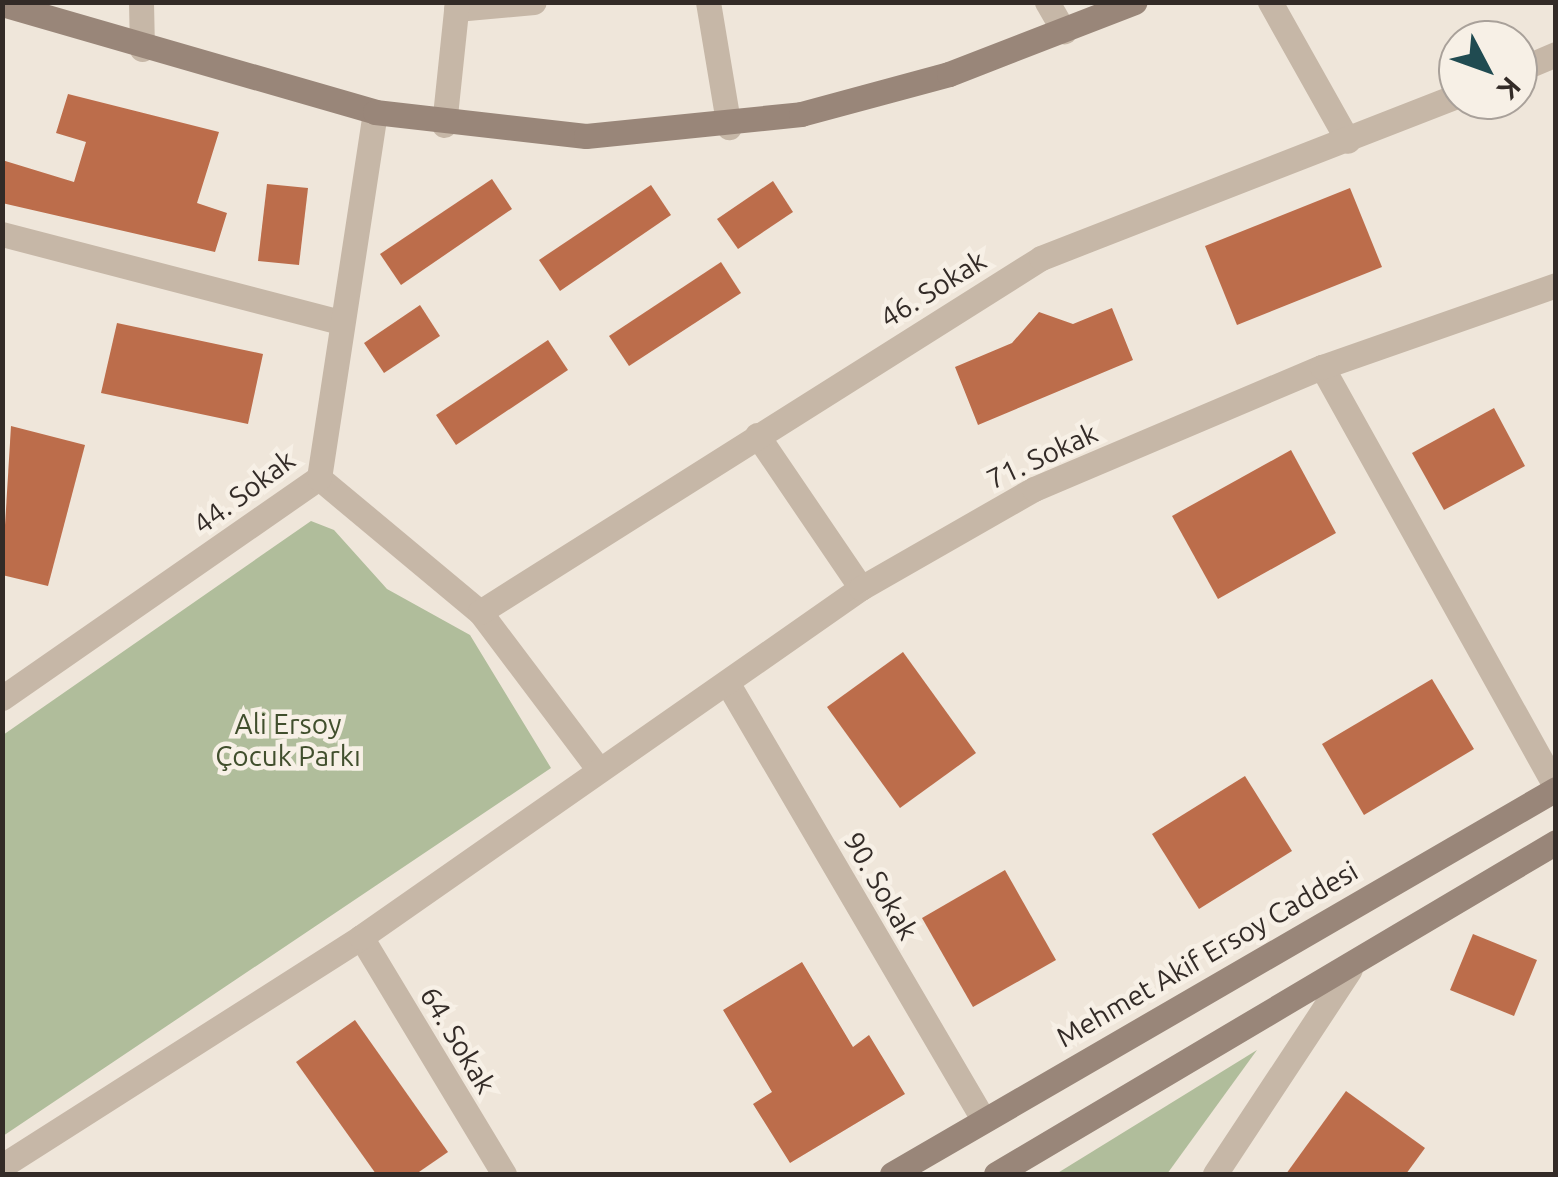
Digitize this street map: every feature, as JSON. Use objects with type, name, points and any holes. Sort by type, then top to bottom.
[{"type":"main road","points":[[2,4],[142,49],[375,112],[444,125],[586,136],[729,127],[880,94],[1064,32],[1135,2]]},
{"type":"main road","name":"Mehmet Akif Ersoy Caddesi","points":[[892,1174],[1556,789]]},
{"type":"main road","points":[[996,1174],[1350,969],[1556,842]]},
{"type":"street","points":[[140,2],[142,49]]},
{"type":"street","points":[[444,125],[456,6],[534,2]]},
{"type":"street","points":[[708,2],[729,127]]},
{"type":"street","points":[[1047,2],[1064,32]]},
{"type":"street","points":[[1270,2],[1348,141]]},
{"type":"street","name":"46. Sokak","points":[[480,612],[1041,258],[1438,103]]},
{"type":"street","name":"44. Sokak","points":[[2,698],[319,478],[336,322],[375,112]]},
{"type":"street","points":[[2,234],[336,322]]},
{"type":"street","name":"71. Sokak","points":[[2,1166],[361,937],[862,588],[1034,489],[1322,367],[1556,285]]},
{"type":"street","points":[[1322,367],[1556,789]]},
{"type":"street","points":[[756,435],[862,588]]},
{"type":"street","points":[[319,478],[480,612],[600,770]]},
{"type":"street","name":"90. Sokak","points":[[728,684],[983,1119]]},
{"type":"street","name":"64. Sokak","points":[[361,937],[504,1174]]},
{"type":"street","points":[[1215,1174],[1350,969]]},
{"type":"green space","name":"Ali Ersoy Çocuk Parkı","points":[[311,521],[334,530],[387,589],[470,635],[551,768],[3,1136],[3,735]]},
{"type":"green space","points":[[1257,1050],[1167,1174],[1056,1174]]},
{"type":"building","points":[[68,94],[219,132],[197,203],[227,213],[215,252],[2,203],[2,160],[74,182],[86,142],[56,133]]},
{"type":"building","points":[[492,179],[512,209],[401,285],[380,254]]},
{"type":"building","points":[[773,181],[793,212],[738,249],[717,219]]},
{"type":"building","points":[[267,184],[308,188],[299,265],[258,261]]},
{"type":"building","points":[[651,185],[671,215],[560,291],[539,260]]},
{"type":"building","points":[[1350,188],[1382,267],[1237,325],[1205,246]]},
{"type":"building","points":[[721,262],[741,293],[629,366],[609,336]]},
{"type":"building","points":[[420,305],[440,336],[384,373],[364,343]]},
{"type":"building","points":[[1112,308],[1133,360],[978,425],[955,367],[1012,343],[1039,312],[1073,324]]},
{"type":"building","points":[[117,323],[263,354],[248,424],[101,393]]},
{"type":"building","points":[[548,340],[568,370],[456,445],[436,415]]},
{"type":"building","points":[[1494,408],[1525,466],[1444,510],[1412,453]]},
{"type":"building","points":[[11,426],[85,445],[48,586],[2,575]]},
{"type":"building","points":[[1291,450],[1336,533],[1218,599],[1172,516]]},
{"type":"building","points":[[903,652],[976,753],[900,808],[827,707]]},
{"type":"building","points":[[1432,679],[1474,749],[1364,815],[1322,744]]},
{"type":"building","points":[[1245,776],[1292,851],[1199,909],[1152,834]]},
{"type":"building","points":[[1005,870],[1056,960],[973,1007],[922,918]]},
{"type":"building","points":[[1473,934],[1537,960],[1514,1016],[1450,990]]},
{"type":"building","points":[[802,962],[853,1047],[869,1035],[905,1094],[790,1163],[753,1104],[772,1092],[723,1010]]},
{"type":"building","points":[[355,1020],[448,1152],[416,1174],[376,1174],[296,1062]]},
{"type":"building","points":[[1346,1091],[1425,1148],[1406,1174],[1286,1174]]}]
